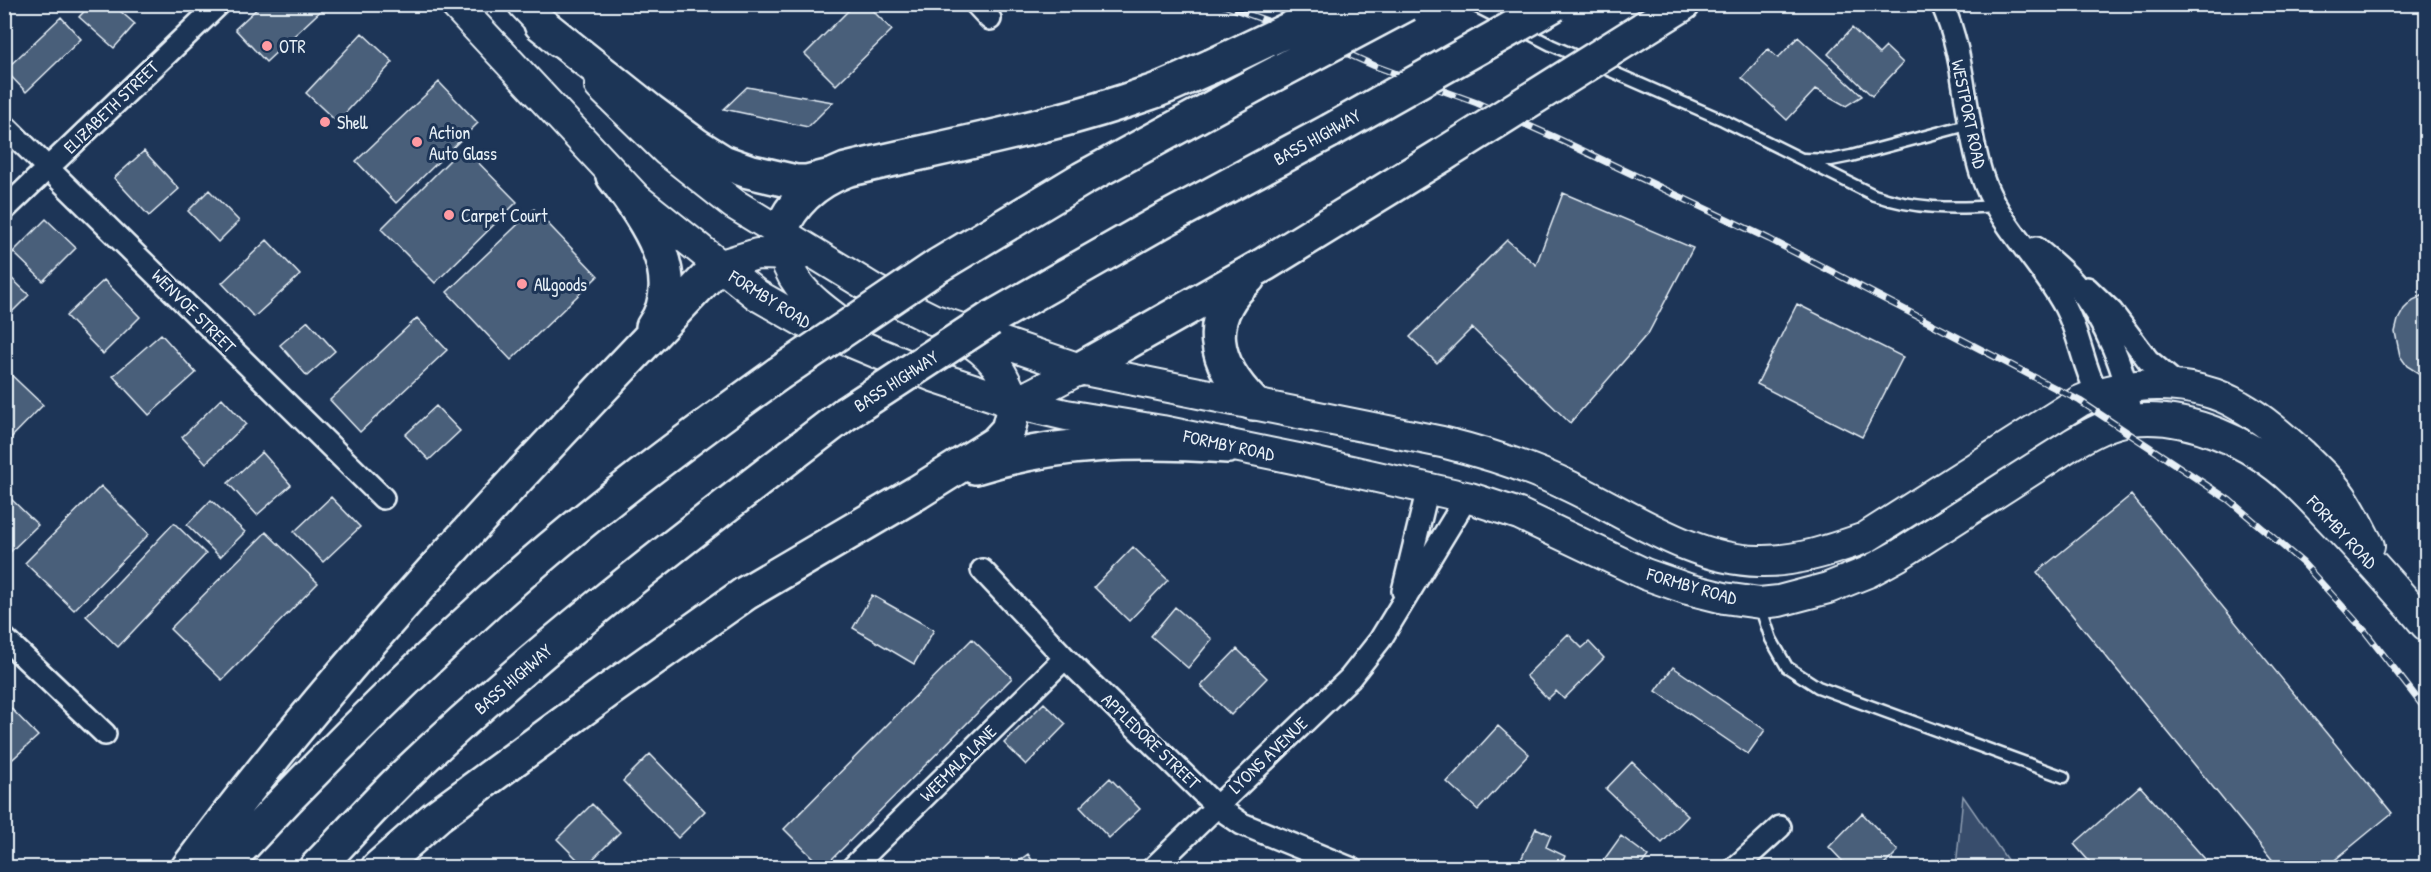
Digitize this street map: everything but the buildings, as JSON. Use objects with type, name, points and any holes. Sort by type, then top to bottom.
[{"type":"highway","points":[[532,14],[678,131],[723,162],[748,171],[796,182],[807,182],[846,170],[1056,122],[1150,93],[1343,4]]},
{"type":"highway","points":[[222,867],[308,775],[500,593],[605,503],[700,430],[939,265],[1082,179],[1407,4]]},
{"type":"highway","name":"BASS HIGHWAY","points":[[316,867],[404,776],[548,648],[665,552],[845,414],[990,319],[1162,221],[1555,4]]},
{"type":"highway","points":[[1080,369],[1265,264],[1683,4]]},
{"type":"highway","points":[[781,243],[786,217],[796,203],[833,175]]},
{"type":"highway","points":[[613,176],[635,205],[655,238],[665,279],[666,292],[663,310],[638,348]]},
{"type":"highway","points":[[1253,403],[1226,370],[1219,346],[1219,331],[1222,313],[1237,288],[1265,264]]},
{"type":"highway","points":[[188,867],[242,794],[319,702],[503,493],[718,266]]},
{"type":"highway","points":[[378,867],[447,809],[737,600],[996,443],[1008,430],[1014,403]]},
{"type":"highway","points":[[918,492],[946,478],[979,466],[1031,451],[1062,446],[1130,441],[1228,446]]},
{"type":"main road","name":"FORMBY ROAD","points":[[454,4],[613,176],[676,232],[757,295],[806,323],[884,356],[933,376],[1014,403],[1298,459],[1467,497],[1519,514],[1665,582],[1724,598],[1760,603],[1801,596],[1868,572],[2072,444],[2100,429],[2127,421],[2180,422],[2229,438],[2292,479],[2388,580]]},
{"type":"main road","name":"FORMBY ROAD","points":[[532,14],[616,104],[667,151],[781,243],[823,259],[876,291],[932,319],[1080,369],[1442,442],[1493,456],[1568,485],[1692,547],[1724,556],[1757,561],[1778,561],[1809,556],[1865,538],[2041,424],[2080,401],[2097,394],[2145,385],[2180,387],[2234,402],[2285,438],[2344,500],[2388,580]]},
{"type":"main road","points":[[718,266],[757,254],[781,243],[792,277],[806,295],[884,356]]},
{"type":"main road","points":[[932,319],[970,341],[991,357],[1005,379],[1014,403],[1080,369]]},
{"type":"main road","points":[[1428,488],[1442,442]]},
{"type":"main road","points":[[1467,497],[1493,456]]},
{"type":"main road","points":[[1757,561],[1760,603]]},
{"type":"main road","points":[[2388,580],[2427,625]]},
{"type":"street","name":"ELIZABETH STREET","points":[[4,210],[219,4]]},
{"type":"street","name":"WESTPORT ROAD","points":[[1942,4],[1955,46],[1980,172],[1999,213],[2044,274],[2065,308],[2097,394]]},
{"type":"street","name":"WENVOE STREET","points":[[4,125],[383,498]]},
{"type":"street","name":"WESTPORT ROAD","points":[[1999,213],[2073,282],[2091,309],[2107,337],[2127,388],[2127,421]]},
{"type":"street","name":"WESTPORT ROAD","points":[[2058,267],[2098,297],[2141,352],[2180,387]]},
{"type":"street","points":[[2097,394],[2110,410],[2127,421]]},
{"type":"street","name":"LYONS AVENUE","points":[[1380,640],[1403,592],[1428,488]]},
{"type":"street","name":"LYONS AVENUE","points":[[1153,867],[1350,678],[1380,640],[1467,497]]},
{"type":"street","name":"APPLEDORE STREET","points":[[982,570],[1065,658],[1216,806],[1242,824],[1350,867]]},
{"type":"street","points":[[4,638],[105,734]]},
{"type":"street","name":"WEEMALA LANE","points":[[852,867],[1065,658]]},
{"type":"street","points":[[1735,867],[1780,827]]},
{"type":"lane","points":[[1472,4],[1551,45],[1723,120],[1795,158],[1874,195],[1895,202],[1999,213]]},
{"type":"lane","points":[[1795,158],[1815,160],[1851,156],[1971,124]]},
{"type":"lane","points":[[1760,603],[1779,654],[1787,667],[1799,676],[1837,696],[2064,777]]},
{"type":"shaded area","points":[[1963,796],[2012,867],[1956,867]]},
{"type":"railway","points":[[1221,4],[1308,36],[1375,66],[1477,103],[1554,137],[1769,239],[2080,401],[2229,500],[2303,563],[2364,630],[2426,710]]},
{"type":"place","name":"OTR","points":[[267,46]]},
{"type":"place","name":"Shell","points":[[325,122]]},
{"type":"place","name":"Action Auto Glass","points":[[417,142]]},
{"type":"place","name":"Carpet Court","points":[[449,215]]},
{"type":"place","name":"Allgoods","points":[[522,284]]}]
